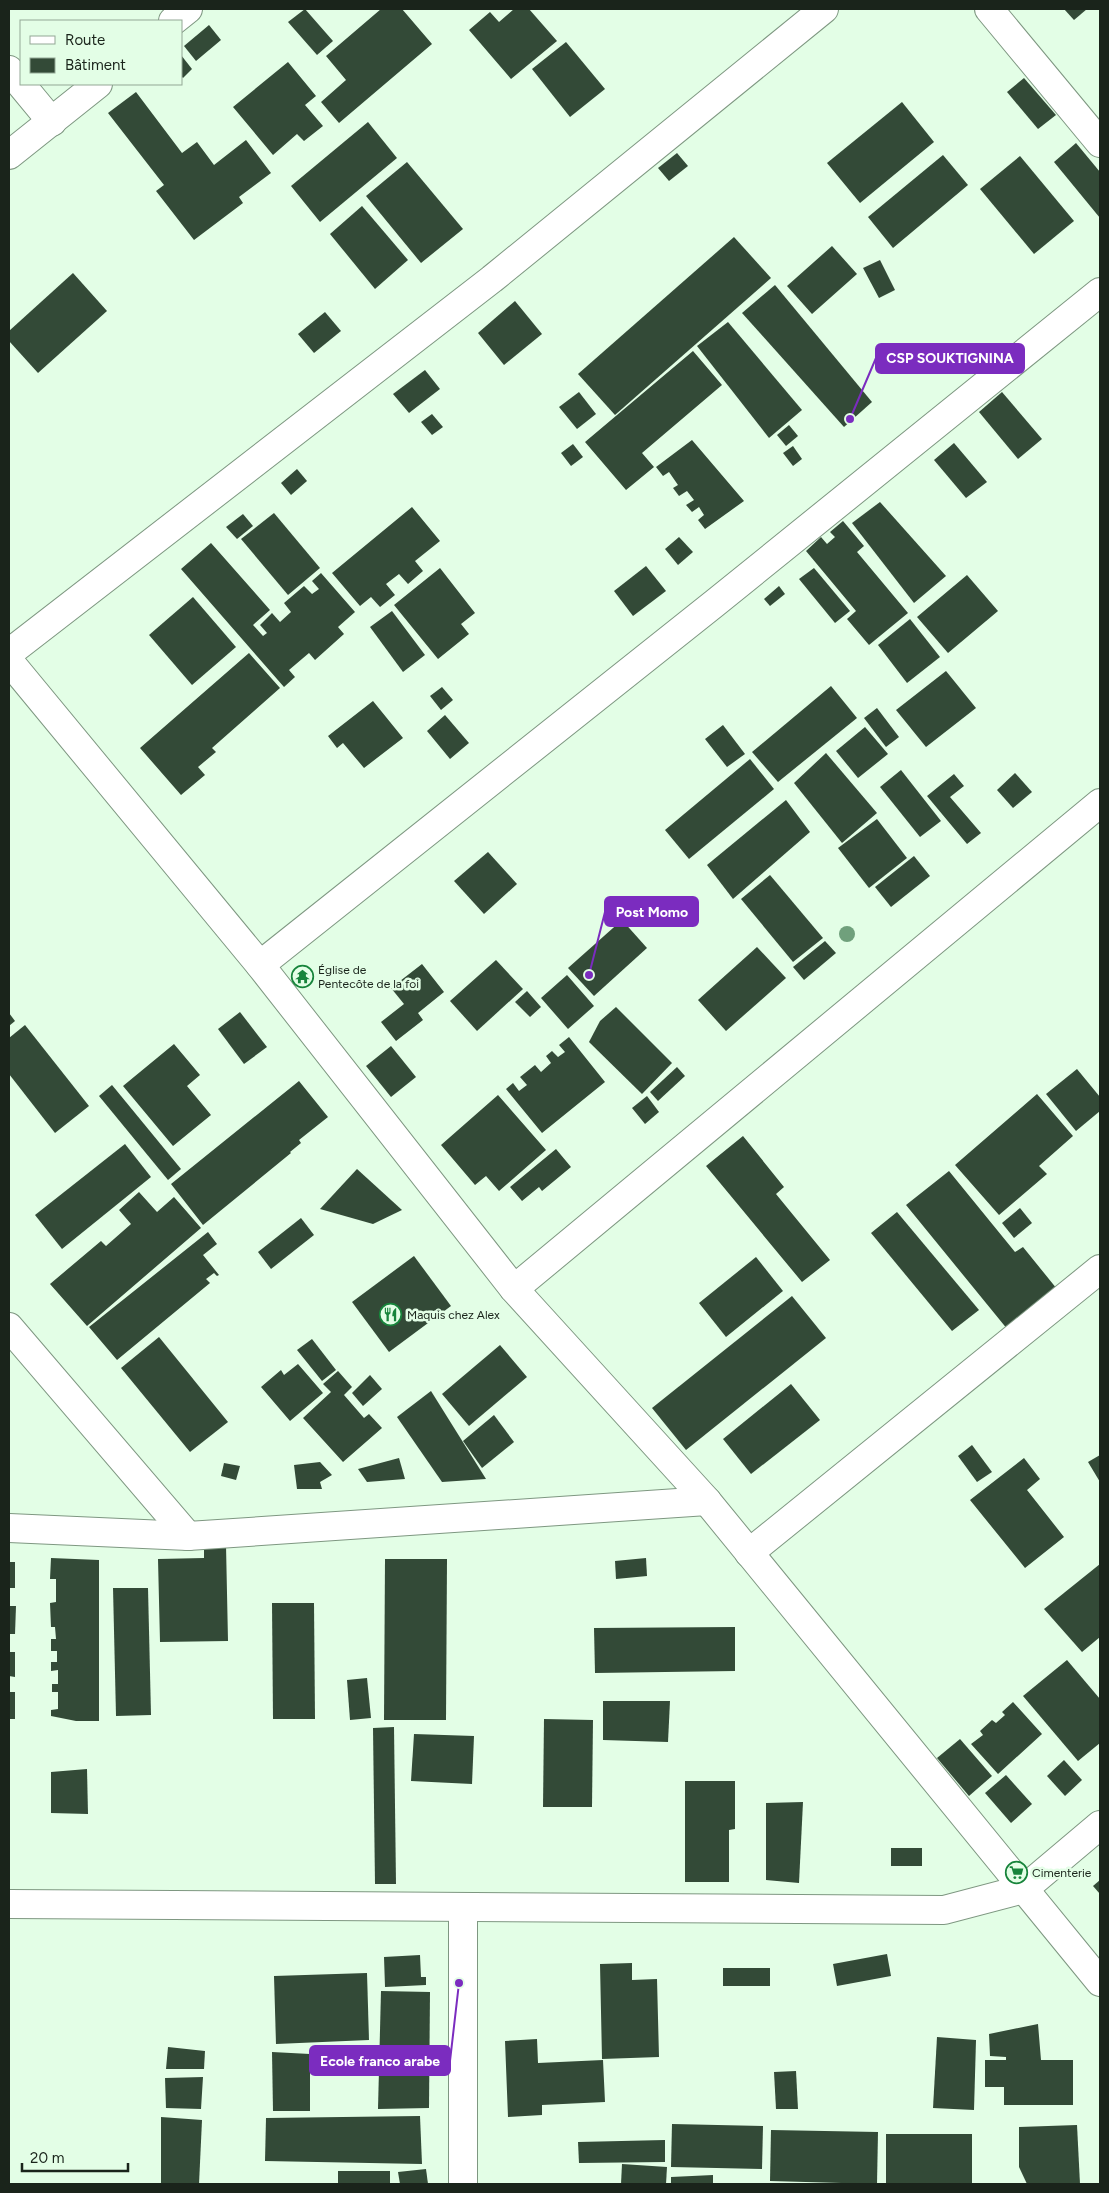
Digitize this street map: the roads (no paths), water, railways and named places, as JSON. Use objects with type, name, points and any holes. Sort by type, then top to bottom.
[{"type":"street","points":[[174,20],[188,9]]},
{"type":"street","points":[[9,653],[492,279],[824,9]]},
{"type":"street","points":[[989,9],[1100,144]]},
{"type":"street","points":[[9,70],[20,83]]},
{"type":"street","points":[[21,85],[52,122]]},
{"type":"street","points":[[9,155],[97,85]]},
{"type":"street","points":[[260,965],[715,603],[1100,292]]},
{"type":"street","points":[[9,661],[260,965],[514,1289],[707,1501],[1100,1982]]},
{"type":"street","points":[[514,1289],[1100,803]]},
{"type":"street","points":[[749,1553],[1100,1269]]},
{"type":"street","points":[[9,1327],[188,1536]]},
{"type":"street","points":[[9,1528],[188,1536],[707,1501]]},
{"type":"street","points":[[9,1904],[944,1910],[1024,1889],[1100,1825]]},
{"type":"street","points":[[462,1907],[463,2184]]},
{"type":"place","name":"CSP SOUKTIGNINA","points":[[850,419]]},
{"type":"place","name":"Post Momo","points":[[589,975]]},
{"type":"place","name":"Église de Pentecôte de la foi","points":[[302,977]]},
{"type":"place","name":"Maquis chez Alex","points":[[391,1315]]},
{"type":"place","name":"Cimenterie","points":[[1016,1873]]},
{"type":"place","name":"Ecole franco arabe","points":[[459,1983]]}]
